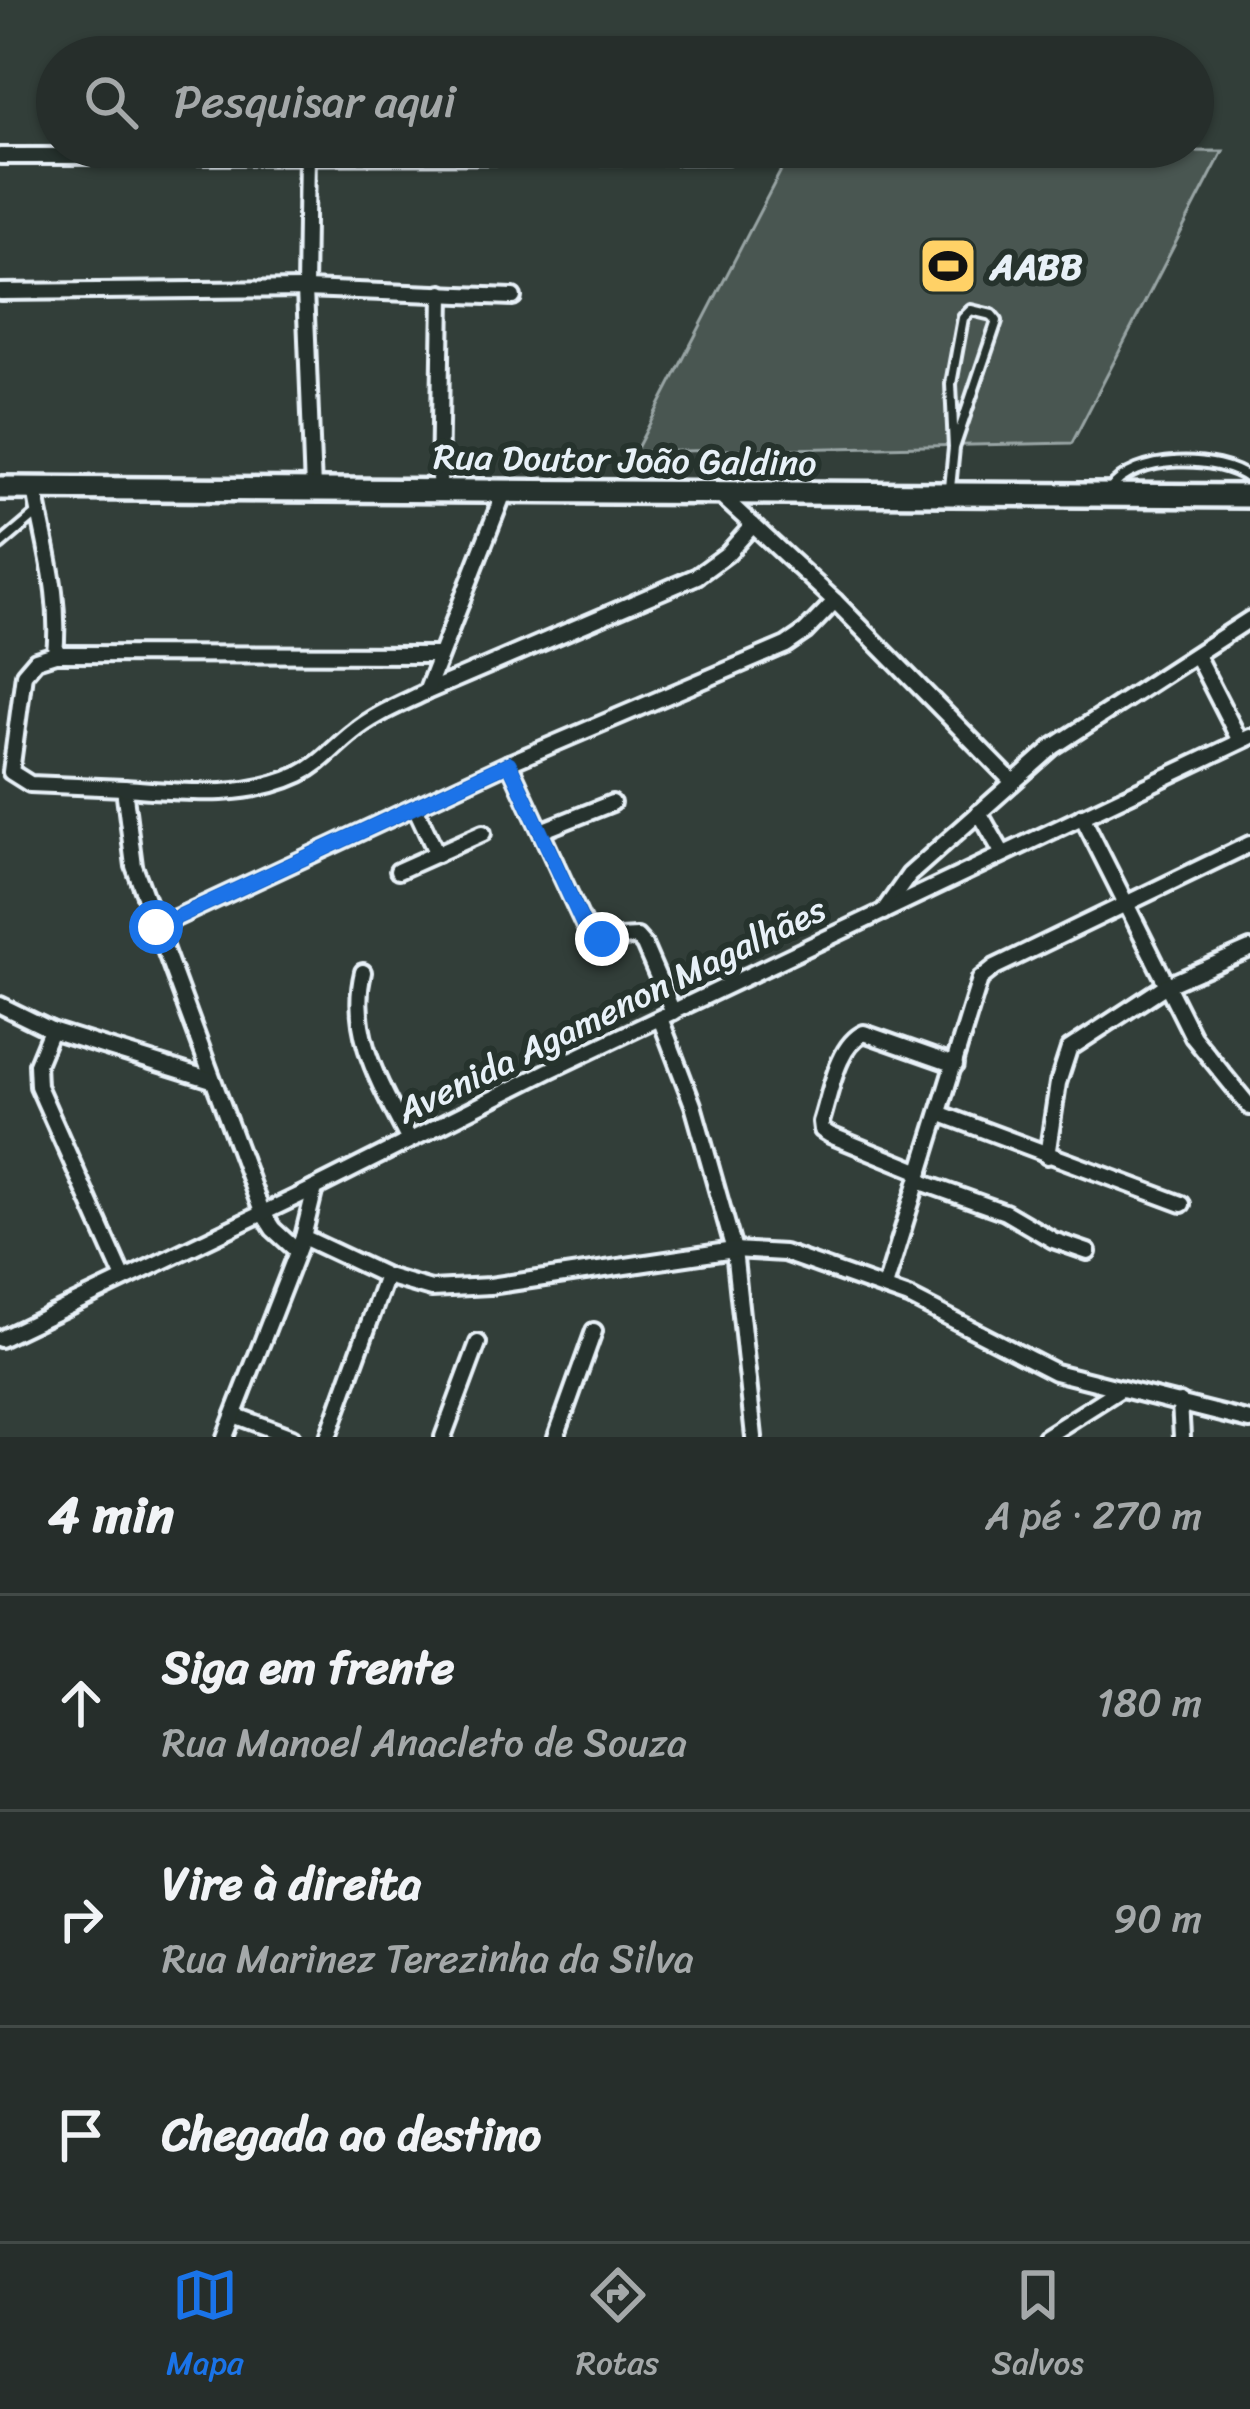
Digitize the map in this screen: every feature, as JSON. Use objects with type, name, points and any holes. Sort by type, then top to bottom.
[{"type":"main road","name":"Rua Doutor João Galdino","points":[[3,489],[37,501],[313,490],[1250,496]]},
{"type":"street","points":[[0,156],[36,156]]},
{"type":"street","points":[[307,168],[305,289],[313,490]]},
{"type":"street","points":[[0,292],[305,289],[513,297]]},
{"type":"street","points":[[440,490],[442,293]]},
{"type":"street","points":[[426,692],[505,490]]},
{"type":"street","points":[[715,490],[836,602],[1012,781]]},
{"type":"street","points":[[37,501],[58,602],[55,654]]},
{"type":"street","points":[[440,655],[55,654],[36,660],[24,674],[10,764],[16,778],[44,785],[186,793],[240,790],[282,781],[316,765],[358,728],[426,692],[697,576],[727,554],[753,525]]},
{"type":"street","points":[[156,927],[509,763],[786,645],[836,602]]},
{"type":"street","points":[[883,912],[909,875],[1012,781],[1087,722],[1250,619]]},
{"type":"street","points":[[1196,655],[1245,739]]},
{"type":"street","name":"Avenida Agamenon Magalhães","points":[[0,1339],[1245,739]]},
{"type":"street","points":[[509,763],[589,933],[602,939],[637,938],[644,945],[734,1250],[754,1437]]},
{"type":"street","points":[[124,788],[134,866],[262,1212],[273,1229],[300,1244],[431,1289],[734,1250],[784,1253],[885,1287],[1054,1372],[1250,1421]]},
{"type":"street","points":[[542,831],[612,802]]},
{"type":"street","points":[[415,807],[437,854]]},
{"type":"street","points":[[979,812],[1003,854]]},
{"type":"street","points":[[1082,816],[1165,986],[1213,1066],[1250,1106]]},
{"type":"street","points":[[398,871],[483,833]]},
{"type":"street","points":[[885,1287],[980,979],[1123,902],[1250,844]]},
{"type":"street","points":[[1047,1156],[1058,1083],[1070,1049],[1165,986],[1250,950]]},
{"type":"street","points":[[363,972],[357,1014],[361,1036],[408,1139]]},
{"type":"street","points":[[0,1005],[51,1030],[212,1079]]},
{"type":"street","points":[[51,1030],[38,1064],[38,1086],[124,1279]]},
{"type":"street","points":[[955,1065],[864,1033],[857,1035],[846,1049],[822,1130],[1088,1252]]},
{"type":"street","points":[[941,1114],[1182,1204]]},
{"type":"street","points":[[225,1437],[300,1244],[315,1188]]},
{"type":"street","points":[[328,1437],[386,1276]]},
{"type":"street","points":[[556,1437],[594,1331]]},
{"type":"street","points":[[443,1437],[478,1343]]},
{"type":"street","points":[[1045,1437],[1120,1390]]},
{"type":"street","points":[[1180,1402],[1182,1437]]},
{"type":"street","points":[[234,1415],[292,1437]]},
{"type":"lane","points":[[949,497],[954,448],[950,384],[963,317],[971,310],[997,321],[954,448]]},
{"type":"lane","points":[[1106,496],[1128,472],[1166,464],[1224,464],[1250,479]]},
{"type":"lane","points":[[0,545],[37,501]]},
{"type":"shaded area","name":"AABB","points":[[1214,151],[1223,151],[1072,443],[635,452],[782,168],[1214,168]]},
{"type":"place","name":"AABB","points":[[948,266]]},
{"type":"route","points":[[156,927],[509,763],[584,926],[602,939]]}]
